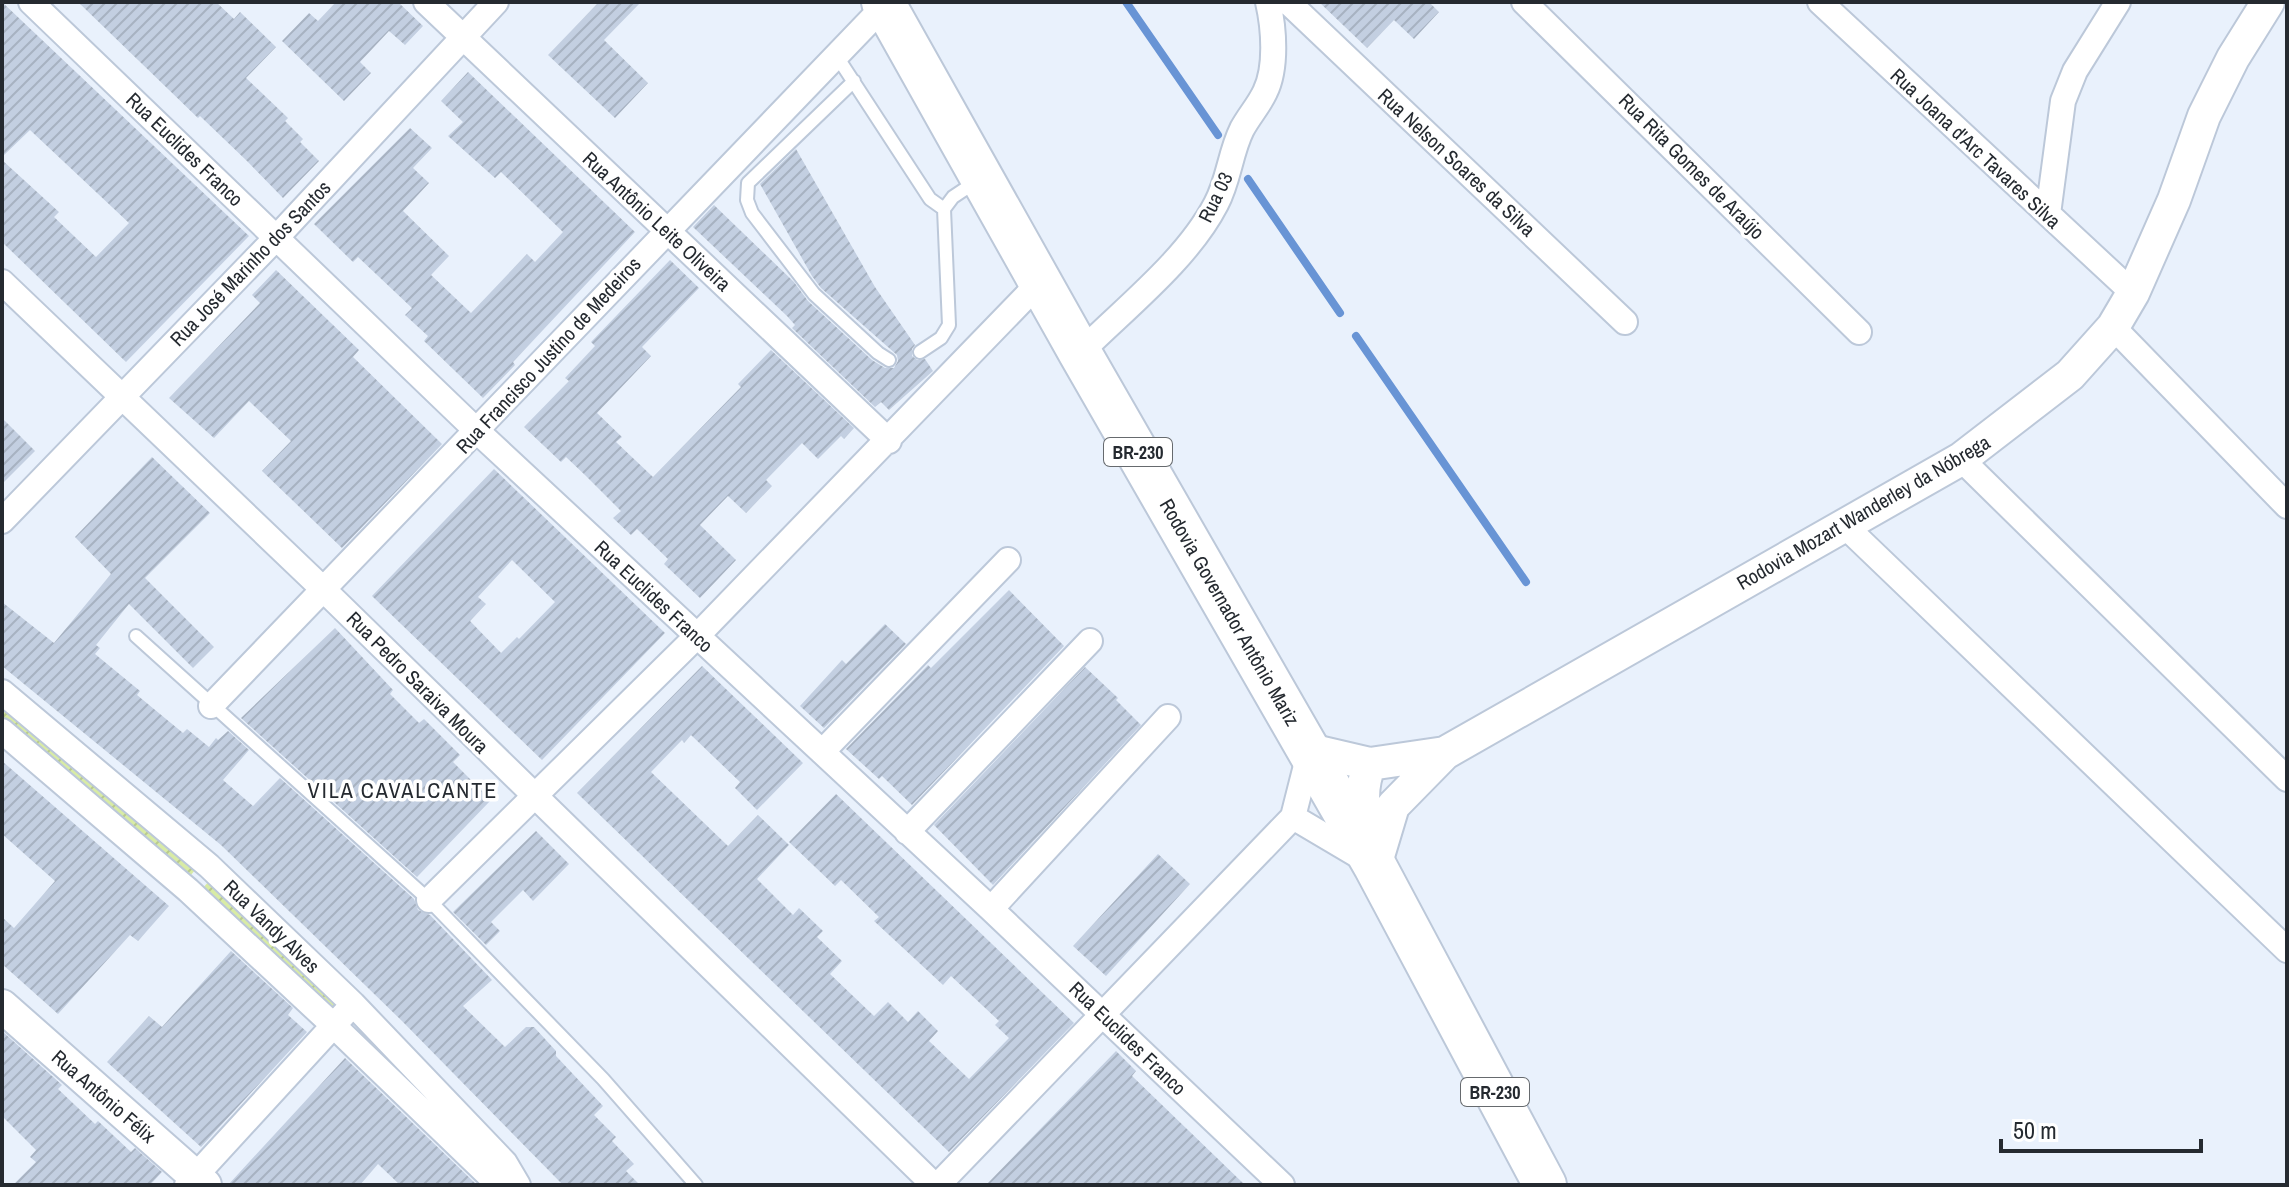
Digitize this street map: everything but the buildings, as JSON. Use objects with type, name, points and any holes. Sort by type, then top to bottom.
[{"type":"highway","name":"Rodovia Governador Antônio Mariz","points":[[885,3],[1080,353],[1375,866],[1545,1185]]},
{"type":"main road","name":"Rodovia Mozart Wanderley da Nóbrega","points":[[1375,866],[1393,806],[1445,753],[1961,459],[2070,375],[2113,327],[2133,293],[2174,200],[2204,116],[2233,58],[2268,2]]},
{"type":"main road","name":"Rodovia Mozart Wanderley da Nóbrega","points":[[1310,750],[1370,764],[1445,753]]},
{"type":"main road","points":[[1310,750],[1349,790],[1377,805],[1393,806]]},
{"type":"main road","points":[[1370,764],[1363,779],[1362,806],[1375,866]]},
{"type":"main road","name":"Rua Antônio Félix","points":[[2,1006],[196,1182]]},
{"type":"street","name":"Rua Euclides Franco","points":[[31,2],[477,431],[991,909],[1282,1185]]},
{"type":"street","name":"Rua Antônio Leite Oliveira","points":[[426,2],[889,441]]},
{"type":"street","name":"Rua José Marinho dos Santos","points":[[2,521],[277,237],[496,2]]},
{"type":"street","name":"Rua 03","points":[[1080,353],[1172,262],[1215,206],[1228,180],[1242,129],[1272,76],[1268,2]]},
{"type":"street","name":"Rua Nelson Soares da Silva","points":[[1288,2],[1625,322]]},
{"type":"street","name":"Rua Rita Gomes de Araújo","points":[[1524,2],[1859,332]]},
{"type":"street","name":"Rua Joana d'Arc Tavares Silva","points":[[1820,2],[2133,293]]},
{"type":"street","points":[[2048,214],[2063,101],[2075,71],[2118,2]]},
{"type":"street","name":"Rua Francisco Justino de Medeiros","points":[[211,706],[885,3]]},
{"type":"street","name":"Rua Pedro Saraiva Moura","points":[[2,282],[936,1185]]},
{"type":"street","points":[[429,900],[697,636],[1040,282]]},
{"type":"street","points":[[2113,327],[2287,506]]},
{"type":"street","points":[[1961,459],[2287,779]]},
{"type":"street","points":[[1844,525],[2287,950]]},
{"type":"street","points":[[822,752],[1008,560]]},
{"type":"street","points":[[907,832],[1090,641]]},
{"type":"street","name":"Rua Vandy Alves","points":[[2,692],[209,866],[353,1004],[505,1163],[518,1185]]},
{"type":"street","points":[[991,909],[1168,717]]},
{"type":"street","name":"Rua Vandy Alves","points":[[2,731],[188,890],[499,1185]]},
{"type":"street","points":[[936,1185],[1293,817],[1310,750]]},
{"type":"street","points":[[1293,817],[1375,866]]},
{"type":"street","points":[[188,890],[209,866]]},
{"type":"street","points":[[196,1182],[353,1004]]},
{"type":"lane","points":[[836,55],[930,199],[944,209]]},
{"type":"lane","points":[[854,81],[748,183],[747,200],[752,213],[814,294],[889,360]]},
{"type":"lane","points":[[920,352],[941,338],[949,325],[944,209],[953,197],[982,178]]},
{"type":"lane","points":[[136,636],[429,900],[603,1079],[696,1185]]},
{"type":"green space","points":[[2,702],[198,866],[188,879],[2,722]]},
{"type":"green space","points":[[211,879],[343,1003],[334,1014],[201,890]]},
{"type":"waterway","points":[[1126,2],[1218,135]]},
{"type":"waterway","points":[[1248,179],[1340,313]]},
{"type":"waterway","points":[[1356,336],[1526,582]]},
{"type":"district","name":"VILA CAVALCANTE","points":[[403,790]]}]
